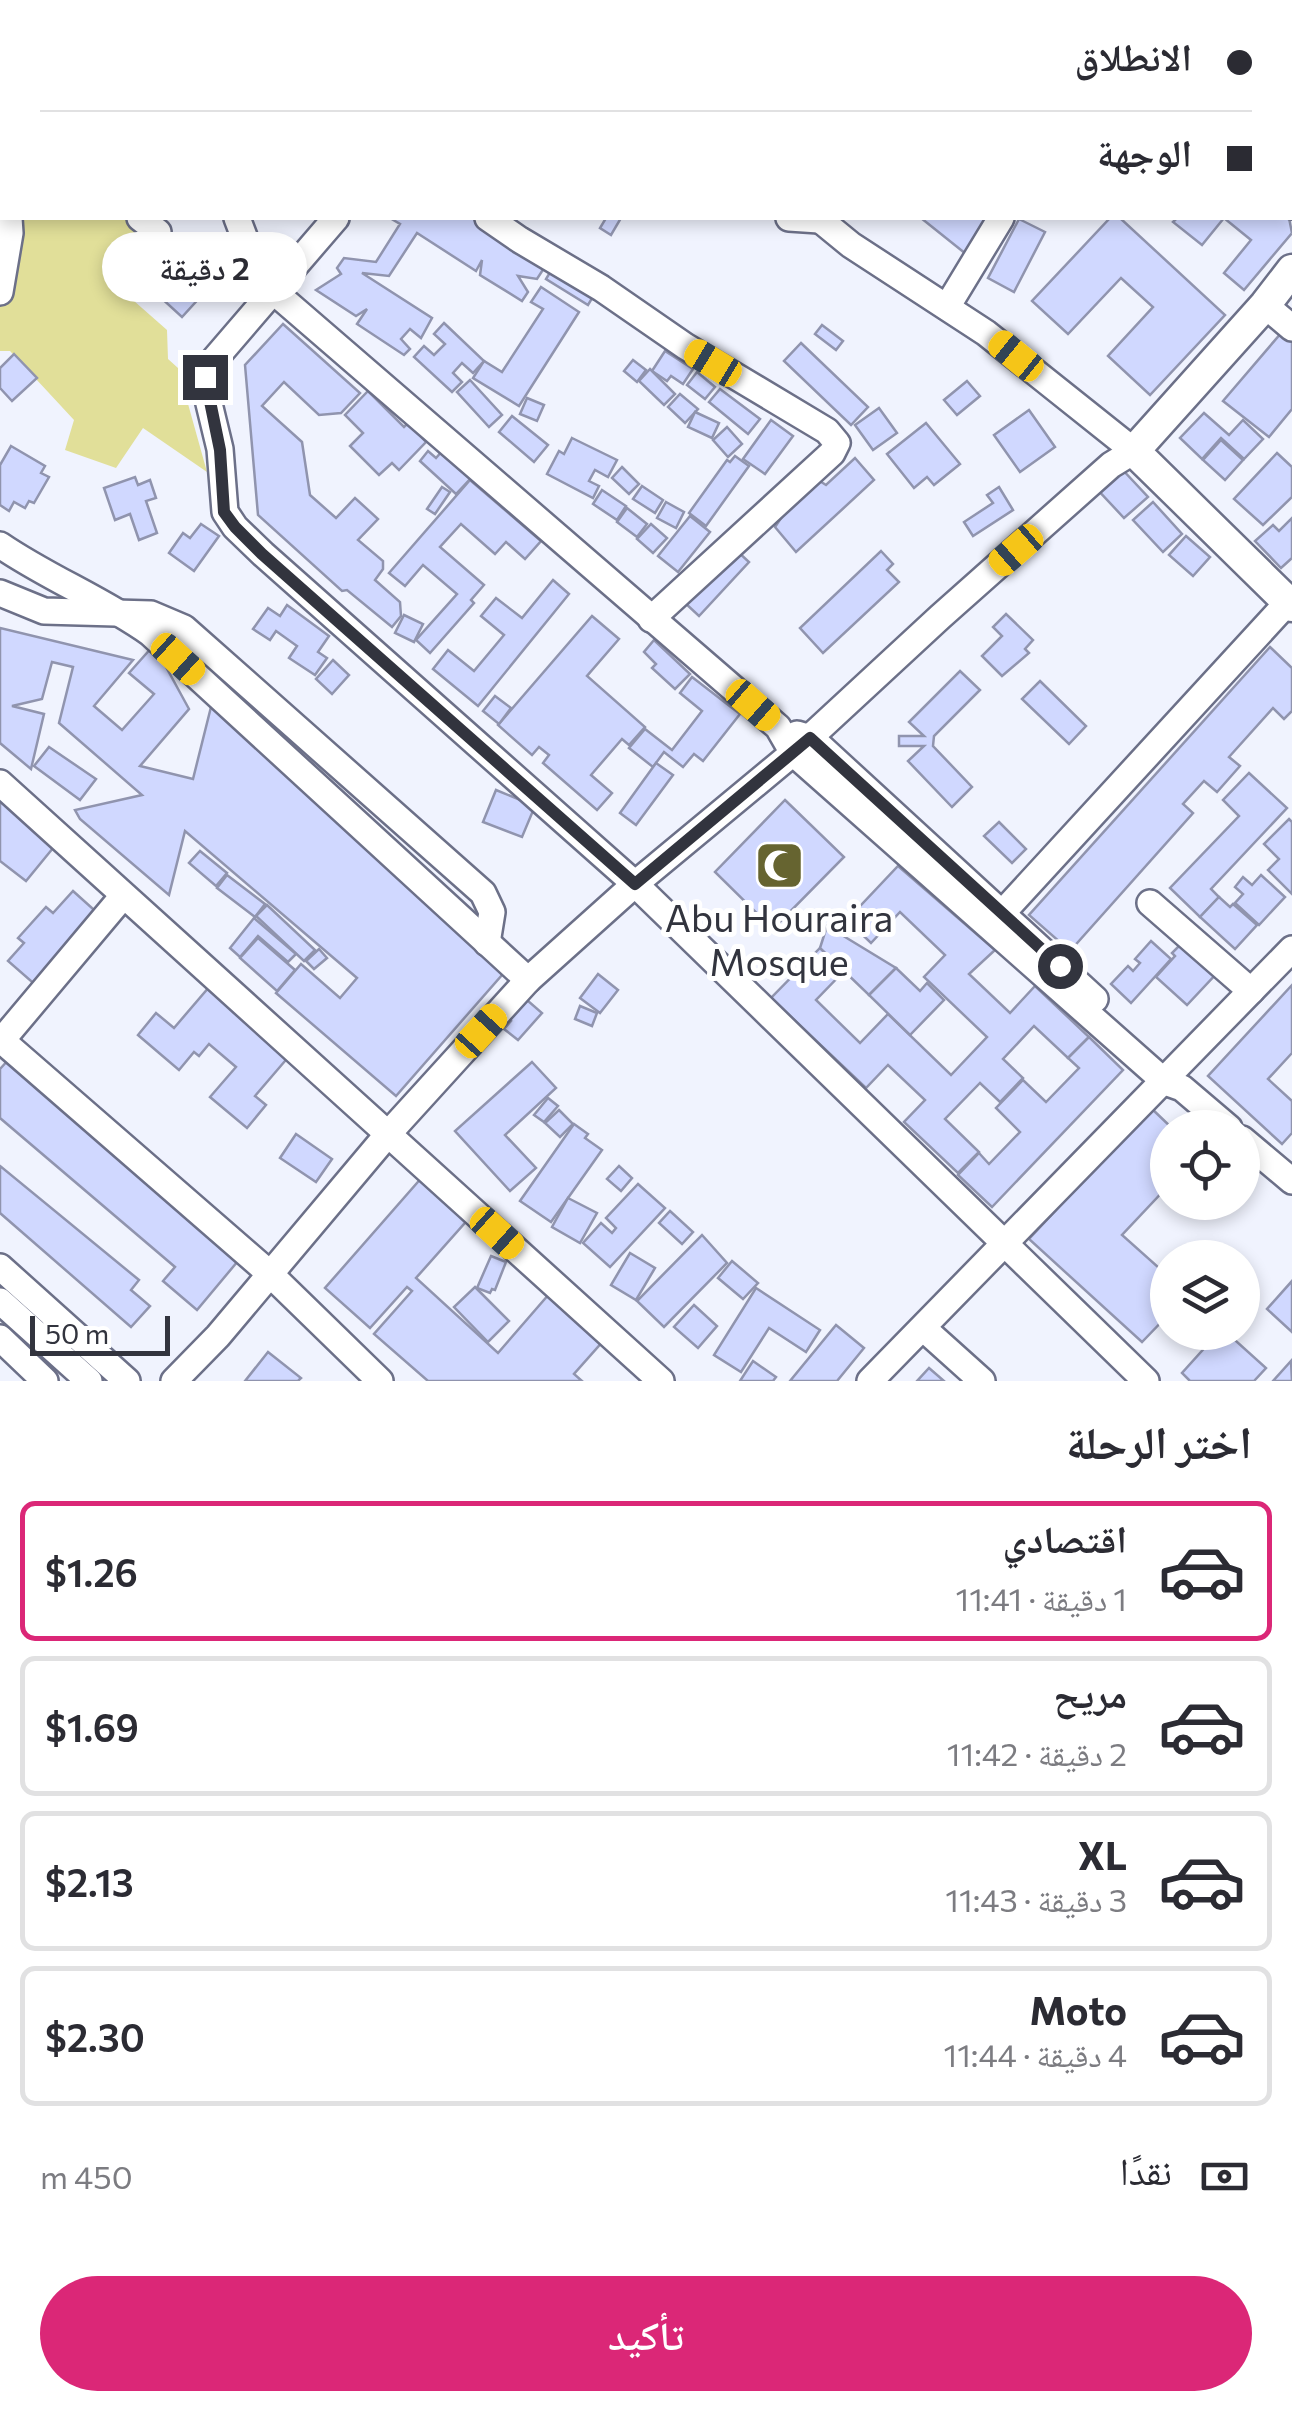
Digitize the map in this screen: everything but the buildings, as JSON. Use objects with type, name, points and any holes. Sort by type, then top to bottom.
[{"type":"main road","points":[[1290,604],[1134,451],[1292,270]]},
{"type":"street","points":[[238,220],[247,250],[272,290],[802,746],[1208,1110]]},
{"type":"street","points":[[334,220],[206,368],[205,387],[220,450],[223,506],[229,520],[262,554],[635,884],[1146,1381]]},
{"type":"street","points":[[491,220],[685,346],[826,431],[838,443],[651,619]]},
{"type":"street","points":[[174,1381],[218,1336],[388,1134],[528,980],[635,884],[802,746],[940,616],[1110,465],[1134,451],[986,332],[850,245],[821,220]]},
{"type":"street","points":[[947,308],[1000,220]]},
{"type":"street","points":[[0,292],[11,223]]},
{"type":"street","points":[[1265,305],[1292,328]]},
{"type":"street","points":[[0,546],[121,612]]},
{"type":"street","points":[[0,592],[44,611],[162,616],[184,628],[482,893],[492,912],[488,943],[528,980]]},
{"type":"street","points":[[996,920],[1290,604]]},
{"type":"street","points":[[0,783],[661,1381]]},
{"type":"street","points":[[123,896],[1,1040],[268,1272],[380,1381]]},
{"type":"street","points":[[1150,903],[1252,990]]},
{"type":"street","points":[[870,1381],[1004,1242],[1174,1080],[1292,949]]},
{"type":"street","points":[[1260,1154],[1292,1182]]},
{"type":"street","points":[[0,1267],[126,1381]]},
{"type":"street","points":[[0,1301],[90,1381]]},
{"type":"street","points":[[923,1328],[982,1381]]},
{"type":"street","points":[[0,1338],[45,1381]]},
{"type":"shaded area","points":[[0,220],[148,220],[161,231],[117,286],[167,330],[168,359],[178,368],[207,472],[143,428],[116,468],[65,450],[74,420],[10,351],[0,351]]},
{"type":"place","name":"Abu Houraira Mosque","points":[[779,865]]},
{"type":"route","points":[[205,377],[220,450],[224,512],[229,520],[262,554],[635,884],[810,738],[1060,966]]}]
